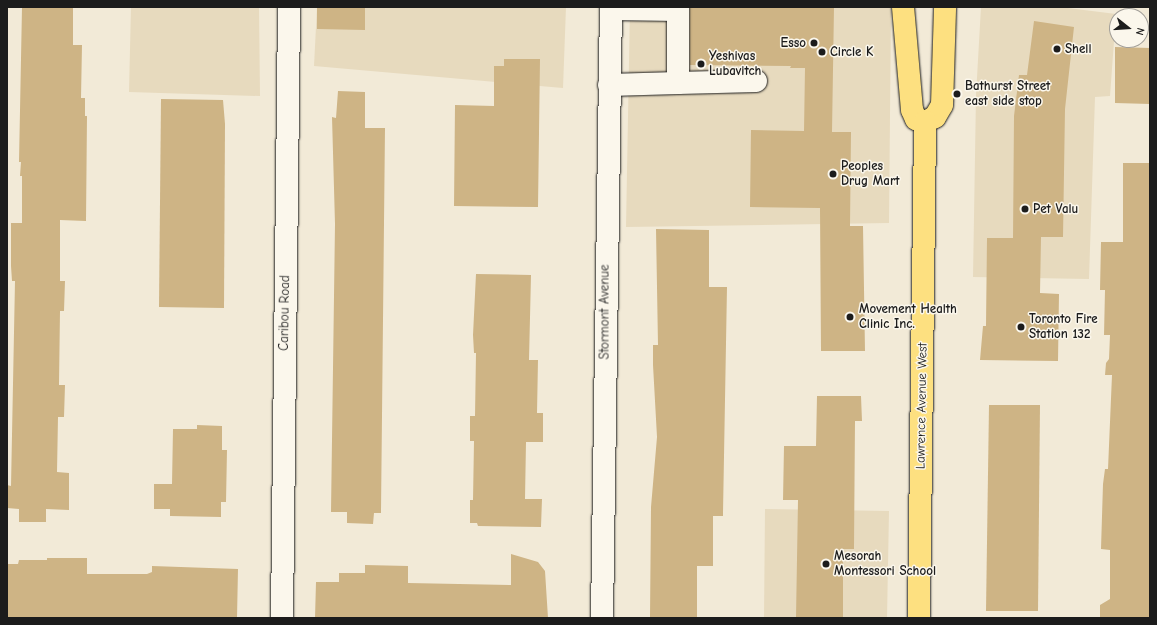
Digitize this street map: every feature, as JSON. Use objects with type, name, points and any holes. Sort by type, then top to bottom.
[{"type":"main road","points":[[903,7],[912,110],[916,118],[925,122],[935,117],[942,105],[945,7]]},
{"type":"main road","name":"Lawrence Avenue West","points":[[920,618],[925,122]]},
{"type":"street","name":"Caribou Road","points":[[282,618],[289,7]]},
{"type":"street","points":[[611,8],[678,10],[678,83]]},
{"type":"street","name":"Stormont Avenue","points":[[602,618],[611,8]]},
{"type":"street","points":[[609,85],[756,81]]},
{"type":"shaded area","points":[[131,7],[259,7],[260,96],[129,92]]},
{"type":"shaded area","points":[[317,7],[566,7],[563,88],[314,66]]},
{"type":"shaded area","points":[[630,7],[891,7],[889,223],[626,227]]},
{"type":"shaded area","points":[[981,7],[1060,7],[1109,13],[1109,48],[1114,48],[1110,96],[1095,97],[1089,279],[973,277],[976,95]]},
{"type":"shaded area","name":"Mesorah Montessori School","points":[[765,509],[889,511],[887,618],[764,618]]},
{"type":"building","points":[[22,7],[73,7],[73,45],[82,45],[81,98],[85,98],[85,116],[87,116],[86,221],[60,220],[60,281],[65,281],[64,311],[60,311],[59,385],[65,385],[64,417],[58,417],[57,472],[69,473],[69,510],[46,509],[46,522],[19,522],[19,509],[7,508],[7,485],[11,486],[15,281],[12,281],[11,223],[22,223],[22,176],[20,176],[21,162],[19,162]]},
{"type":"building","points":[[317,7],[365,7],[365,30],[317,29]]},
{"type":"building","points":[[690,7],[834,7],[832,132],[851,132],[850,226],[863,226],[865,351],[821,351],[820,208],[750,207],[751,130],[804,131],[805,68],[790,68],[791,66],[690,65]]},
{"type":"building","points":[[1034,21],[1074,27],[1065,109],[1063,237],[1041,237],[1040,293],[1059,294],[1058,361],[980,360],[983,326],[986,326],[987,238],[1013,238],[1014,116],[1019,75],[1027,75]]},
{"type":"building","points":[[1115,48],[1150,48],[1150,104],[1115,103]]},
{"type":"building","points":[[504,59],[540,59],[538,207],[454,206],[455,105],[494,106],[494,66],[504,66]]},
{"type":"building","points":[[338,91],[365,92],[365,128],[385,128],[381,513],[374,513],[373,524],[347,523],[347,512],[331,512],[335,224],[332,117],[336,118]]},
{"type":"building","points":[[161,99],[223,100],[225,124],[224,308],[159,307]]},
{"type":"building","points":[[1123,163],[1150,163],[1150,618],[1100,618],[1100,605],[1110,599],[1110,550],[1101,549],[1103,484],[1105,469],[1108,469],[1112,375],[1105,375],[1106,363],[1109,359],[1110,335],[1104,335],[1105,290],[1100,290],[1101,242],[1123,242]]},
{"type":"building","points":[[656,229],[709,230],[709,287],[727,287],[723,516],[713,516],[713,566],[697,566],[697,618],[650,618],[651,507],[657,437],[653,365],[653,345],[658,345]]},
{"type":"building","points":[[476,274],[531,275],[529,360],[538,360],[537,413],[543,413],[543,442],[526,442],[525,499],[542,499],[541,527],[478,526],[477,523],[470,523],[470,500],[473,500],[474,441],[470,441],[470,416],[475,416],[476,353],[474,353],[473,335]]},
{"type":"building","points":[[817,396],[861,396],[862,421],[855,421],[854,549],[843,549],[843,618],[796,618],[798,500],[783,500],[784,446],[816,446]]},
{"type":"building","points":[[989,405],[1040,405],[1038,611],[986,611]]},
{"type":"building","points":[[197,425],[222,426],[222,450],[227,450],[226,502],[221,502],[221,517],[170,516],[170,509],[154,509],[154,484],[172,484],[173,429],[197,429]]},
{"type":"building","points":[[511,554],[538,562],[545,571],[548,618],[315,618],[316,582],[339,582],[339,573],[365,573],[365,565],[408,566],[408,583],[511,585]]},
{"type":"building","points":[[47,558],[87,558],[87,574],[147,574],[152,572],[152,566],[238,569],[237,618],[7,618],[7,564],[18,564],[19,560],[47,560]]},
{"type":"place","name":"Esso","points":[[814,43]]},
{"type":"place","name":"Shell","points":[[1057,49]]},
{"type":"place","name":"Circle K","points":[[822,52]]},
{"type":"place","name":"Yeshivas Lubavitch","points":[[701,64]]},
{"type":"place","name":"Bathurst Street east side stop","points":[[957,94]]},
{"type":"place","name":"Peoples Drug Mart","points":[[833,174]]},
{"type":"place","name":"Pet Valu","points":[[1025,209]]},
{"type":"place","name":"Movement Health Clinic Inc.","points":[[850,317]]},
{"type":"place","name":"Toronto Fire Station 132","points":[[1021,327]]},
{"type":"place","name":"Mesorah Montessori School","points":[[826,564]]}]
